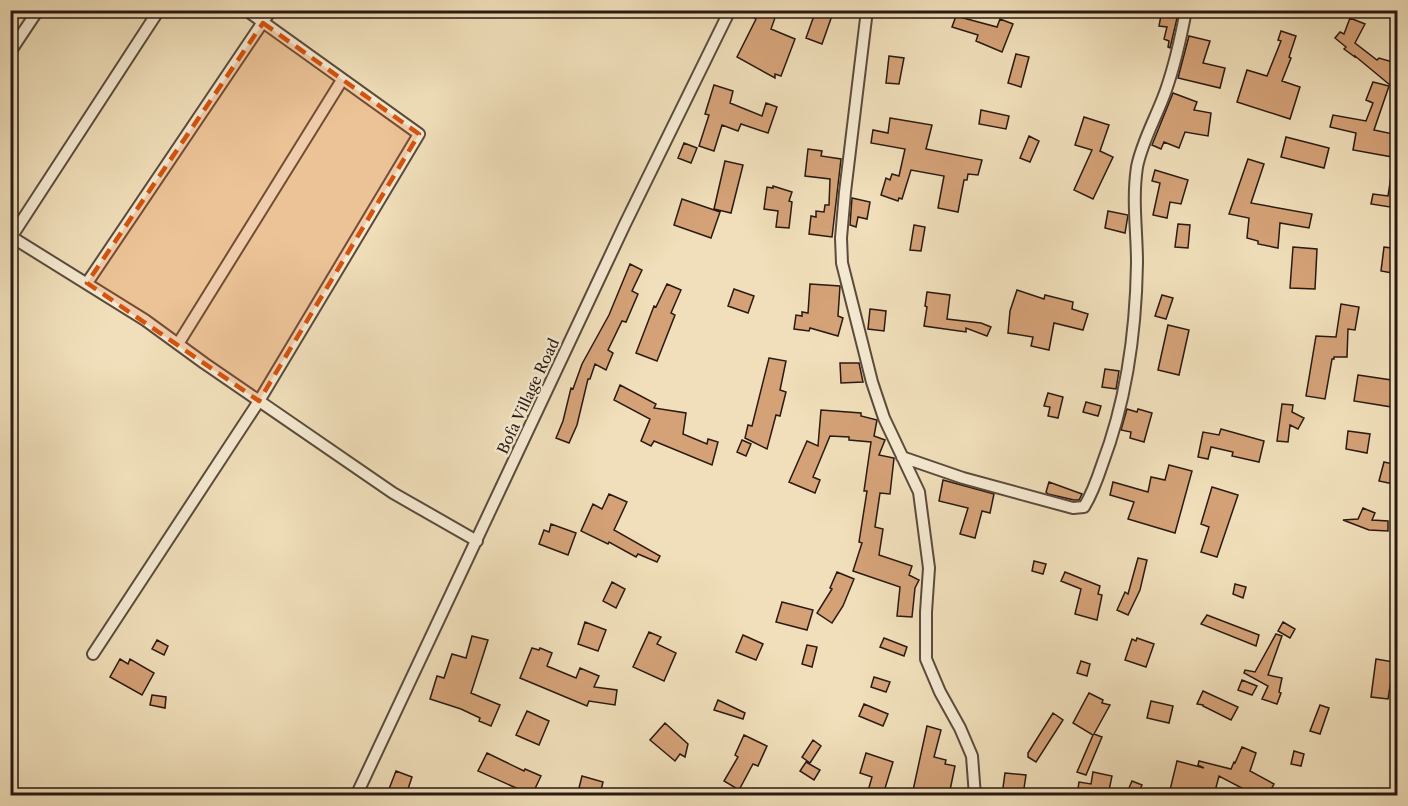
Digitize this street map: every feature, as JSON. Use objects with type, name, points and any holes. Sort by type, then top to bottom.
[{"type":"street","points":[[10,52],[38,10]]},
{"type":"street","points":[[159,10],[11,236],[145,320],[393,493],[477,541]]},
{"type":"street","points":[[93,654],[259,401],[419,134],[246,10]]},
{"type":"street","points":[[87,283],[272,10]]},
{"type":"street","name":"Bofa Village Road","points":[[356,795],[626,224],[730,10]]},
{"type":"street","points":[[867,10],[846,184],[841,238],[842,263],[872,382],[884,418],[919,492],[929,568],[926,659],[972,756],[975,795]]},
{"type":"street","points":[[902,457],[963,478],[1073,508],[1084,507],[1091,495],[1110,444],[1127,376],[1136,288],[1137,240],[1134,216],[1137,167],[1143,145],[1168,84],[1186,10]]},
{"type":"street","points":[[178,344],[342,80]]},
{"type":"highlighted area","points":[[263,23],[419,134],[259,401],[87,283]]},
{"type":"building","points":[[757,10],[776,15],[771,29],[795,39],[781,76],[775,74],[775,78],[737,57],[756,19],[754,18]]},
{"type":"building","points":[[816,10],[834,10],[822,44],[806,38]]},
{"type":"building","points":[[1162,10],[1178,14],[1170,48],[1168,47],[1169,41],[1164,39],[1167,27],[1159,26]]},
{"type":"building","points":[[956,16],[997,27],[1000,19],[1013,24],[1002,52],[976,41],[978,35],[952,27]]},
{"type":"building","points":[[1350,18],[1365,24],[1355,43],[1377,60],[1379,58],[1396,63],[1390,85],[1344,49],[1346,47],[1335,38],[1340,32],[1344,34]]},
{"type":"building","points":[[1281,31],[1296,36],[1282,81],[1300,87],[1290,119],[1237,102],[1247,70],[1267,76],[1281,41],[1278,40]]},
{"type":"building","points":[[1189,36],[1210,41],[1203,63],[1225,68],[1220,88],[1178,78]]},
{"type":"building","points":[[1016,54],[1029,57],[1021,87],[1008,83]]},
{"type":"building","points":[[889,56],[904,58],[899,84],[886,83]]},
{"type":"building","points":[[1373,82],[1389,86],[1374,130],[1398,135],[1398,158],[1353,150],[1356,133],[1330,127],[1333,115],[1366,121],[1373,103],[1366,100]]},
{"type":"building","points":[[714,85],[733,91],[730,103],[762,116],[766,103],[777,107],[768,133],[741,124],[738,131],[722,125],[714,151],[699,146],[709,115],[705,114]]},
{"type":"building","points":[[1173,93],[1197,102],[1194,110],[1211,113],[1208,136],[1185,132],[1179,148],[1164,142],[1161,149],[1152,145]]},
{"type":"building","points":[[981,110],[1009,116],[1006,129],[979,124]]},
{"type":"building","points":[[1084,117],[1109,125],[1100,151],[1113,157],[1093,199],[1074,190],[1092,150],[1075,145]]},
{"type":"building","points":[[890,118],[932,125],[926,149],[982,160],[978,175],[968,174],[967,180],[964,180],[958,212],[938,208],[944,176],[911,170],[902,199],[899,198],[898,201],[881,195],[886,178],[890,180],[892,174],[899,176],[905,149],[871,143],[873,130],[888,133]]},
{"type":"building","points":[[1029,136],[1039,141],[1030,162],[1020,158]]},
{"type":"building","points":[[1286,137],[1329,148],[1324,168],[1281,157]]},
{"type":"building","points":[[684,143],[697,148],[691,163],[678,158]]},
{"type":"building","points":[[808,149],[822,151],[821,156],[841,159],[832,237],[809,234],[811,216],[816,217],[816,211],[824,212],[825,205],[829,205],[830,179],[805,176]]},
{"type":"building","points":[[1248,159],[1264,164],[1251,203],[1312,214],[1309,228],[1280,223],[1278,248],[1258,244],[1258,241],[1247,238],[1249,218],[1229,214]]},
{"type":"building","points":[[725,161],[743,165],[731,213],[714,209]]},
{"type":"building","points":[[1155,170],[1188,180],[1181,204],[1170,202],[1167,218],[1153,215],[1160,183],[1152,181]]},
{"type":"building","points":[[1392,170],[1398,171],[1396,208],[1371,204],[1373,194],[1388,196]]},
{"type":"building","points":[[773,186],[792,192],[789,201],[792,202],[789,228],[776,227],[778,211],[764,209],[767,187],[773,188]]},
{"type":"building","points":[[852,198],[870,202],[867,219],[858,217],[856,227],[850,225]]},
{"type":"building","points":[[682,199],[720,212],[711,238],[674,225]]},
{"type":"building","points":[[1108,211],[1128,215],[1125,233],[1105,228]]},
{"type":"building","points":[[1178,224],[1190,225],[1188,248],[1175,247]]},
{"type":"building","points":[[914,225],[925,227],[921,251],[910,250]]},
{"type":"building","points":[[1293,247],[1317,249],[1315,289],[1290,288]]},
{"type":"building","points":[[1384,247],[1398,249],[1398,274],[1381,271]]},
{"type":"building","points":[[630,264],[642,270],[632,291],[638,294],[626,322],[622,321],[608,350],[613,353],[606,370],[595,364],[590,379],[588,379],[577,425],[569,443],[556,438],[563,421],[571,388],[573,389],[582,364],[609,315]]},
{"type":"building","points":[[667,284],[681,290],[671,313],[675,315],[657,361],[636,353],[654,306],[656,307]]},
{"type":"building","points":[[810,284],[840,286],[838,316],[843,318],[838,336],[810,328],[809,331],[794,329],[796,315],[802,316],[802,312],[808,313]]},
{"type":"building","points":[[734,289],[754,296],[748,313],[728,306]]},
{"type":"building","points":[[1017,290],[1044,299],[1045,295],[1073,302],[1072,309],[1088,314],[1083,330],[1054,323],[1049,350],[1031,346],[1033,337],[1008,333],[1010,311]]},
{"type":"building","points":[[927,292],[950,295],[947,319],[981,323],[991,327],[987,336],[966,328],[966,332],[924,326]]},
{"type":"building","points":[[1162,295],[1173,298],[1166,319],[1155,316]]},
{"type":"building","points":[[1341,304],[1359,307],[1355,330],[1348,329],[1347,357],[1332,359],[1325,399],[1306,396],[1316,336],[1336,337]]},
{"type":"building","points":[[870,309],[886,311],[884,331],[868,329]]},
{"type":"building","points":[[1168,325],[1189,330],[1179,375],[1158,370]]},
{"type":"building","points":[[769,358],[786,361],[780,390],[786,392],[780,416],[776,415],[767,449],[745,438],[748,425],[752,426]]},
{"type":"building","points":[[840,363],[859,363],[863,382],[841,383]]},
{"type":"building","points":[[1105,369],[1119,371],[1116,389],[1102,387]]},
{"type":"building","points":[[1358,375],[1398,381],[1398,408],[1354,401]]},
{"type":"building","points":[[620,385],[656,404],[654,408],[686,413],[683,434],[707,444],[708,439],[718,442],[712,465],[654,441],[651,446],[641,441],[650,419],[614,400]]},
{"type":"building","points":[[1048,393],[1063,397],[1058,418],[1048,416],[1050,407],[1044,406]]},
{"type":"building","points":[[1086,402],[1101,406],[1098,416],[1083,412]]},
{"type":"building","points":[[1282,404],[1293,405],[1292,412],[1304,418],[1298,429],[1290,425],[1288,442],[1277,441]]},
{"type":"building","points":[[1127,409],[1152,413],[1144,442],[1130,438],[1131,432],[1121,430]]},
{"type":"building","points":[[821,410],[861,413],[861,416],[877,420],[874,436],[885,440],[879,455],[894,458],[890,494],[880,493],[875,527],[883,529],[879,555],[912,566],[909,575],[919,580],[915,588],[912,617],[897,616],[900,587],[853,571],[862,543],[859,542],[867,491],[864,491],[871,442],[830,436],[813,477],[820,480],[815,493],[789,482],[807,441],[818,446]]},
{"type":"building","points":[[1221,429],[1264,441],[1259,462],[1232,456],[1233,452],[1211,447],[1208,459],[1198,457],[1203,432],[1219,435]]},
{"type":"building","points":[[1348,431],[1370,434],[1367,453],[1346,449]]},
{"type":"building","points":[[742,440],[751,444],[746,456],[737,452]]},
{"type":"building","points":[[1384,462],[1398,465],[1398,485],[1379,481]]},
{"type":"building","points":[[1169,465],[1192,471],[1175,533],[1128,519],[1134,502],[1110,495],[1113,482],[1148,492],[1151,477],[1165,480]]},
{"type":"building","points":[[943,480],[994,494],[990,513],[982,511],[975,538],[960,534],[968,508],[939,501]]},
{"type":"building","points":[[1049,482],[1082,494],[1079,500],[1074,500],[1048,494],[1046,492]]},
{"type":"building","points":[[1212,487],[1238,495],[1217,557],[1201,552],[1209,527],[1201,524]]},
{"type":"building","points":[[609,494],[627,502],[614,530],[660,556],[657,562],[638,554],[636,557],[609,542],[608,544],[581,531],[593,504],[602,509]]},
{"type":"building","points":[[1363,508],[1375,513],[1372,520],[1388,521],[1388,531],[1369,530],[1343,520],[1358,519]]},
{"type":"building","points":[[551,524],[576,533],[568,555],[539,544],[544,530],[549,532]]},
{"type":"building","points":[[1138,558],[1147,560],[1140,590],[1128,615],[1117,610],[1125,592],[1128,594]]},
{"type":"building","points":[[1034,561],[1046,564],[1043,574],[1032,571]]},
{"type":"building","points":[[837,572],[854,579],[843,606],[832,623],[817,613],[832,589],[830,588]]},
{"type":"building","points":[[1065,572],[1100,586],[1098,594],[1102,595],[1097,620],[1075,614],[1081,589],[1061,581]]},
{"type":"building","points":[[612,582],[625,589],[616,608],[603,601]]},
{"type":"building","points":[[1235,584],[1246,587],[1243,598],[1233,594]]},
{"type":"building","points":[[782,602],[813,610],[807,630],[776,622]]},
{"type":"building","points":[[1207,615],[1259,635],[1256,646],[1201,624]]},
{"type":"building","points":[[585,622],[606,630],[598,651],[578,644]]},
{"type":"building","points":[[1283,622],[1295,629],[1290,638],[1278,631]]},
{"type":"building","points":[[649,632],[661,637],[657,644],[676,653],[664,681],[633,667]]},
{"type":"building","points":[[1276,634],[1282,636],[1268,675],[1282,678],[1279,692],[1281,693],[1277,704],[1262,699],[1268,686],[1244,673],[1245,670],[1255,672]]},
{"type":"building","points":[[743,635],[763,644],[756,660],[736,652]]},
{"type":"building","points":[[472,636],[488,640],[471,693],[500,705],[491,726],[461,709],[430,699],[437,676],[444,678],[452,654],[466,658]]},
{"type":"building","points":[[884,638],[907,647],[904,656],[880,647]]},
{"type":"building","points":[[1137,638],[1154,644],[1146,667],[1125,660],[1132,639],[1136,641]]},
{"type":"building","points":[[157,640],[168,646],[164,655],[152,649]]},
{"type":"building","points":[[807,645],[817,647],[812,667],[802,664]]},
{"type":"building","points":[[532,648],[539,650],[540,648],[552,653],[547,666],[576,678],[580,668],[599,676],[594,687],[617,690],[615,705],[589,701],[587,706],[520,678]]},
{"type":"building","points":[[120,659],[128,664],[130,659],[154,673],[142,695],[110,677]]},
{"type":"building","points":[[1376,659],[1394,662],[1388,699],[1371,697]]},
{"type":"building","points":[[1081,661],[1090,664],[1087,676],[1077,673]]},
{"type":"building","points":[[874,677],[890,682],[886,692],[871,687]]},
{"type":"building","points":[[1242,680],[1257,686],[1252,695],[1238,690]]},
{"type":"building","points":[[1203,691],[1238,707],[1231,720],[1197,704]]},
{"type":"building","points":[[1089,693],[1103,700],[1102,703],[1110,705],[1094,734],[1102,737],[1086,775],[1077,772],[1093,735],[1073,723]]},
{"type":"building","points":[[152,695],[166,697],[165,708],[150,705]]},
{"type":"building","points":[[718,700],[745,713],[743,719],[714,710]]},
{"type":"building","points":[[1151,701],[1173,706],[1169,723],[1147,718]]},
{"type":"building","points":[[864,704],[888,714],[883,726],[859,716]]},
{"type":"building","points":[[1320,705],[1329,708],[1320,734],[1310,731]]},
{"type":"building","points":[[527,711],[549,721],[539,745],[516,735]]},
{"type":"building","points":[[1053,713],[1063,720],[1036,762],[1028,757],[1028,753]]},
{"type":"building","points":[[665,723],[688,744],[685,757],[680,754],[675,761],[650,740]]},
{"type":"building","points":[[927,726],[941,730],[934,757],[946,760],[945,764],[955,766],[949,795],[912,795]]},
{"type":"building","points":[[744,735],[767,746],[758,766],[753,764],[739,790],[724,781],[738,757],[735,755]]},
{"type":"building","points":[[813,740],[821,746],[810,763],[802,757]]},
{"type":"building","points":[[1242,747],[1256,753],[1250,771],[1274,784],[1268,795],[1255,795],[1219,776],[1214,795],[1192,795],[1170,790],[1177,761],[1204,768],[1198,765],[1199,761],[1231,769]]},
{"type":"building","points":[[1294,751],[1304,754],[1301,766],[1291,764]]},
{"type":"building","points":[[487,753],[524,771],[525,769],[541,776],[532,795],[478,771]]},
{"type":"building","points":[[866,753],[893,762],[883,795],[871,795],[872,792],[868,791],[872,777],[860,773]]},
{"type":"building","points":[[806,762],[820,770],[814,780],[800,771]]},
{"type":"building","points":[[396,771],[412,777],[406,795],[389,789]]},
{"type":"building","points":[[1093,772],[1112,776],[1108,795],[1077,795],[1079,782],[1091,784]]},
{"type":"building","points":[[1005,773],[1026,775],[1023,795],[1002,795]]},
{"type":"building","points":[[582,776],[603,782],[600,794],[579,788]]},
{"type":"building","points":[[1132,781],[1142,785],[1138,795],[1126,795]]}]
